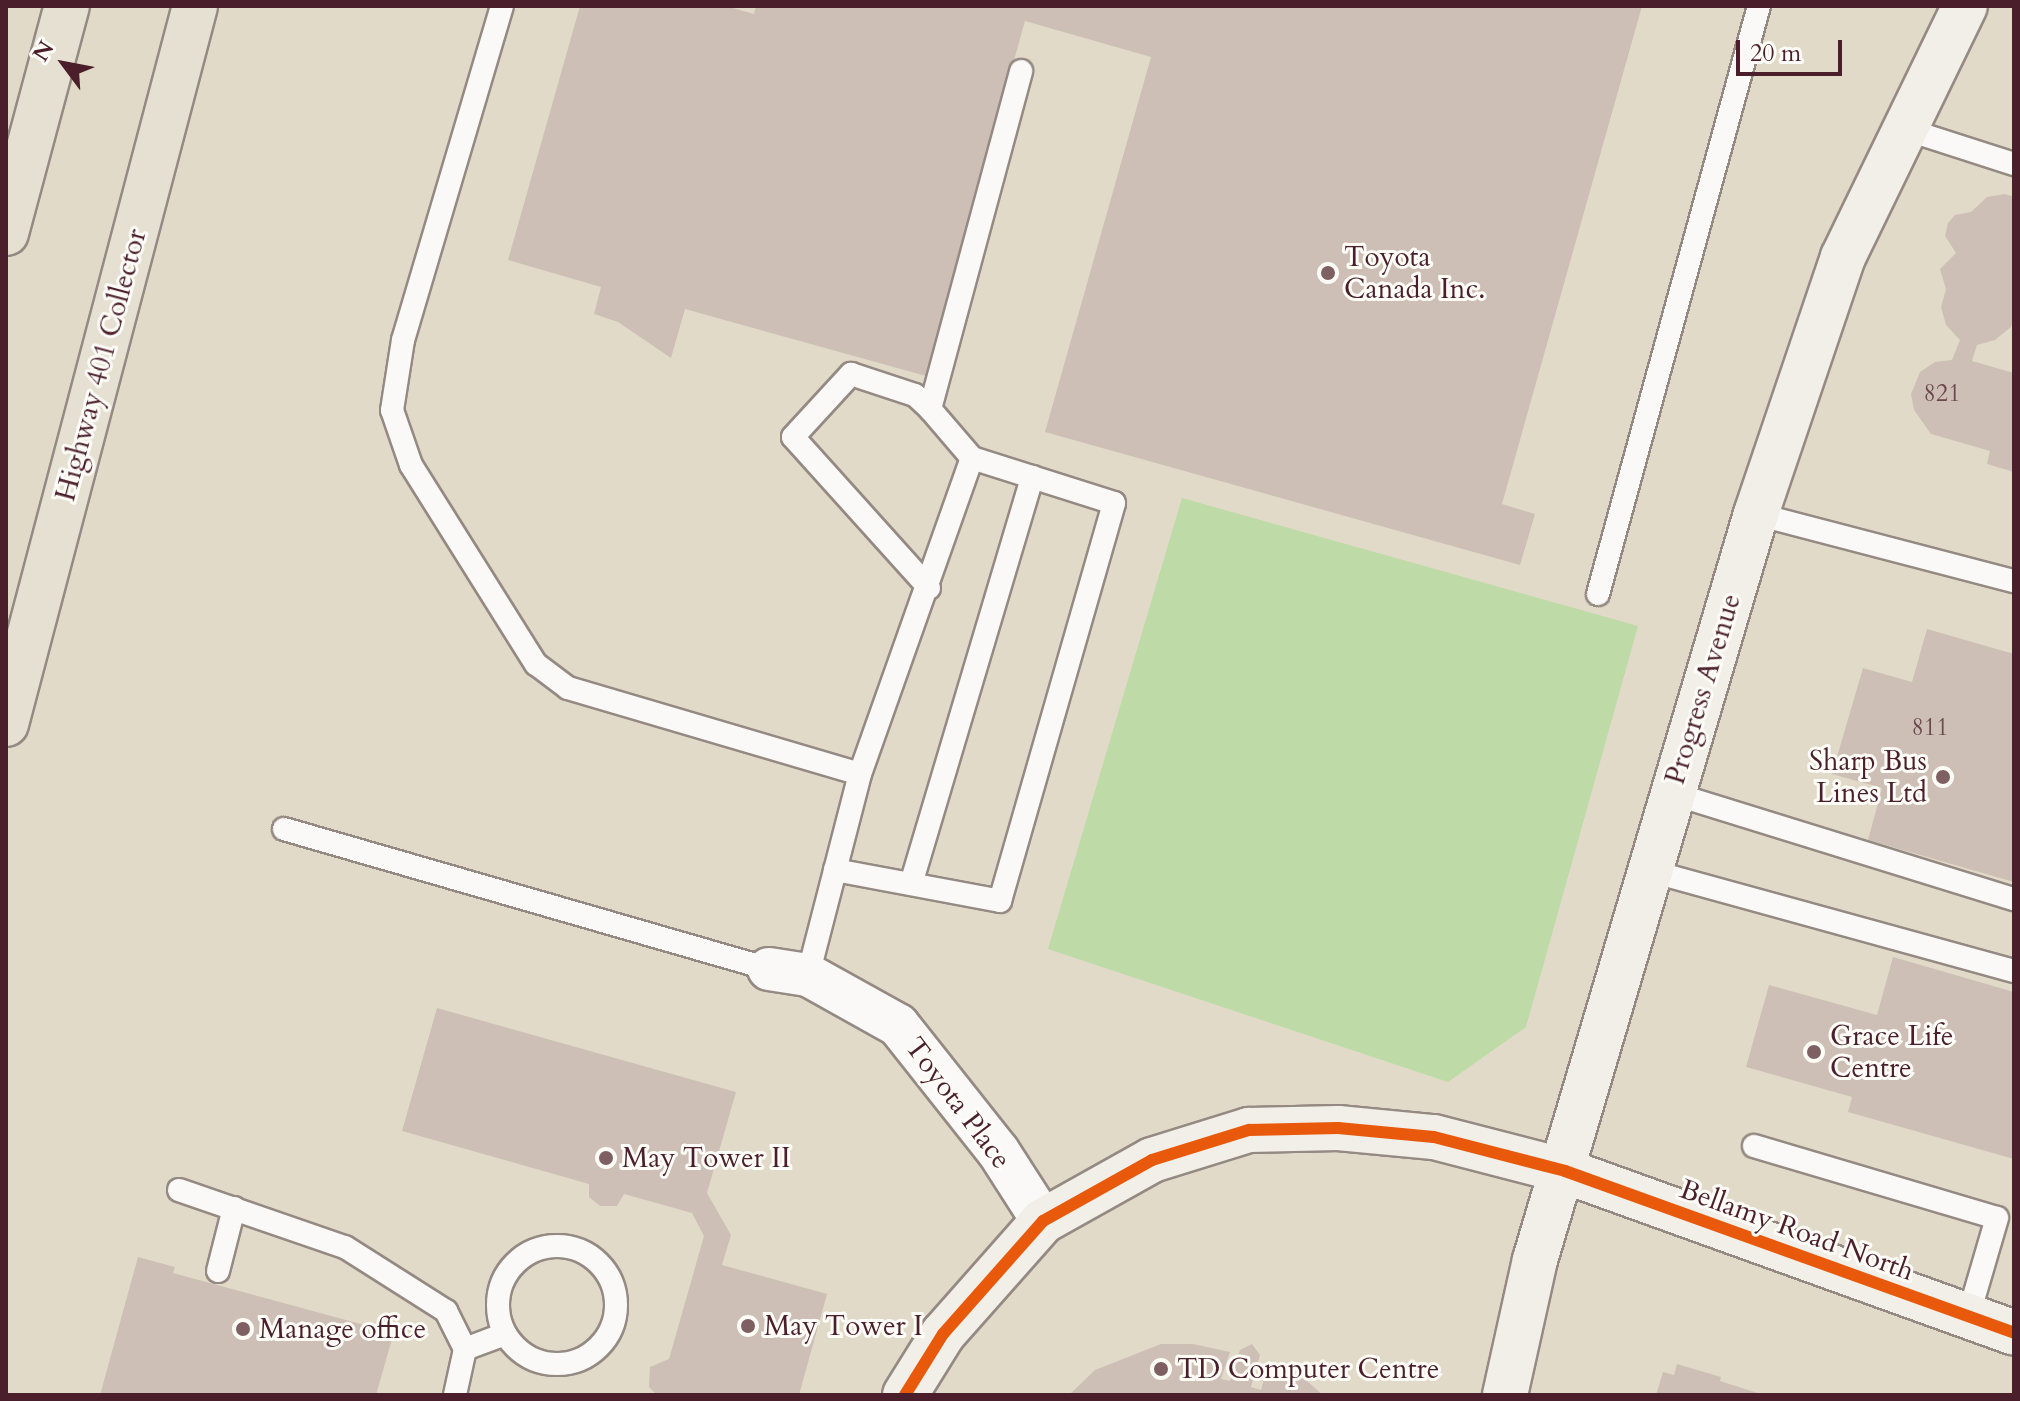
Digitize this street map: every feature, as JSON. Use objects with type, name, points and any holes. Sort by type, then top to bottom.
[{"type":"highway","points":[[6,233],[67,6]]},
{"type":"highway","name":"Highway 401 Collector","points":[[6,724],[195,6]]},
{"type":"main road","name":"Progress Avenue","points":[[1505,1395],[1535,1260],[1565,1171],[1647,870],[1756,514],[1843,257],[1902,128],[1965,6]]},
{"type":"main road","name":"Bellamy Road North","points":[[905,1395],[943,1334],[1043,1221],[1152,1160],[1249,1130],[1338,1128],[1434,1137],[1565,1171],[2014,1333]]},
{"type":"street","name":"Toyota Place","points":[[788,972],[898,1025],[998,1151],[1043,1221]]},
{"type":"lane","points":[[502,6],[403,340],[392,410],[411,465],[536,664],[568,688],[860,774]]},
{"type":"lane","points":[[1598,594],[1759,6]]},
{"type":"lane","points":[[930,409],[1021,71]]},
{"type":"lane","points":[[1902,128],[2014,164]]},
{"type":"lane","points":[[835,870],[1000,901],[1114,503],[972,458],[915,395],[851,374],[793,437],[929,588]]},
{"type":"lane","points":[[284,829],[788,972],[835,870],[860,774],[929,588],[972,458]]},
{"type":"lane","points":[[911,884],[1032,477]]},
{"type":"lane","points":[[1756,514],[2014,581]]},
{"type":"lane","points":[[1671,793],[2014,899]]},
{"type":"lane","points":[[1647,870],[2014,971]]},
{"type":"lane","points":[[1754,1146],[2005,1220],[1968,1317]]},
{"type":"lane","points":[[179,1190],[345,1247],[446,1311],[465,1349],[455,1395]]},
{"type":"lane","points":[[218,1271],[234,1208]]},
{"type":"lane","points":[[570,1246],[589,1254],[614,1284],[615,1323],[591,1355],[573,1363],[544,1363],[517,1350],[505,1334],[498,1315],[504,1277],[532,1251],[570,1246]]},
{"type":"lane","points":[[465,1349],[505,1334]]},
{"type":"green space","points":[[1182,498],[1638,626],[1526,1027],[1448,1082],[1048,949]]},
{"type":"building","name":"Toyota Canada Inc.","points":[[580,6],[726,6],[754,14],[756,6],[1642,6],[1502,504],[1535,514],[1520,565],[1045,432],[1151,57],[1025,21],[926,376],[685,309],[671,358],[618,322],[594,314],[601,287],[508,260]]},
{"type":"building","points":[[2005,194],[2014,197],[2014,317],[2011,327],[1995,340],[1977,345],[1972,361],[2014,373],[2014,472],[1987,464],[1990,451],[1931,434],[1914,410],[1911,394],[1920,372],[1935,362],[1952,360],[1960,340],[1946,325],[1941,307],[1946,289],[1940,269],[1956,253],[1945,236],[1948,223],[1955,215],[1971,212],[1987,197]]},
{"type":"building","points":[[1927,629],[2014,654],[2014,882],[1868,840],[1882,788],[1832,774],[1863,668],[1912,682]]},
{"type":"building","points":[[1893,957],[2014,992],[2014,1159],[1848,1112],[1852,1097],[1746,1067],[1769,985],[1877,1015]]},
{"type":"building","name":"May Tower II","points":[[437,1008],[736,1092],[707,1193],[731,1235],[722,1265],[827,1294],[799,1395],[657,1395],[649,1387],[650,1367],[669,1359],[704,1236],[692,1213],[624,1194],[617,1206],[600,1206],[589,1197],[589,1184],[402,1131]]},
{"type":"building","name":"Manage office","points":[[138,1257],[175,1267],[173,1273],[368,1326],[366,1332],[392,1339],[376,1395],[100,1395]]},
{"type":"building","name":"TD Computer Centre","points":[[1161,1344],[1193,1344],[1230,1352],[1221,1379],[1230,1381],[1240,1350],[1252,1344],[1260,1355],[1251,1387],[1261,1390],[1268,1364],[1299,1374],[1323,1395],[1069,1395],[1095,1370]]},
{"type":"building","points":[[1677,1364],[1721,1377],[1720,1381],[1764,1395],[1656,1395],[1663,1372],[1674,1375]]},
{"type":"cycle path","points":[[905,1395],[943,1334],[1043,1221],[1152,1160],[1249,1130],[1338,1128],[1434,1137],[1565,1171],[2014,1333]]},
{"type":"place","name":"Toyota Canada Inc.","points":[[1328,273]]},
{"type":"place","name":"Sharp Bus Lines Ltd","points":[[1943,777]]},
{"type":"place","name":"Grace Life Centre","points":[[1814,1052]]},
{"type":"place","name":"May Tower II","points":[[606,1158]]},
{"type":"place","name":"May Tower I","points":[[748,1326]]},
{"type":"place","name":"Manage office","points":[[243,1329]]},
{"type":"place","name":"TD Computer Centre","points":[[1161,1369]]}]
